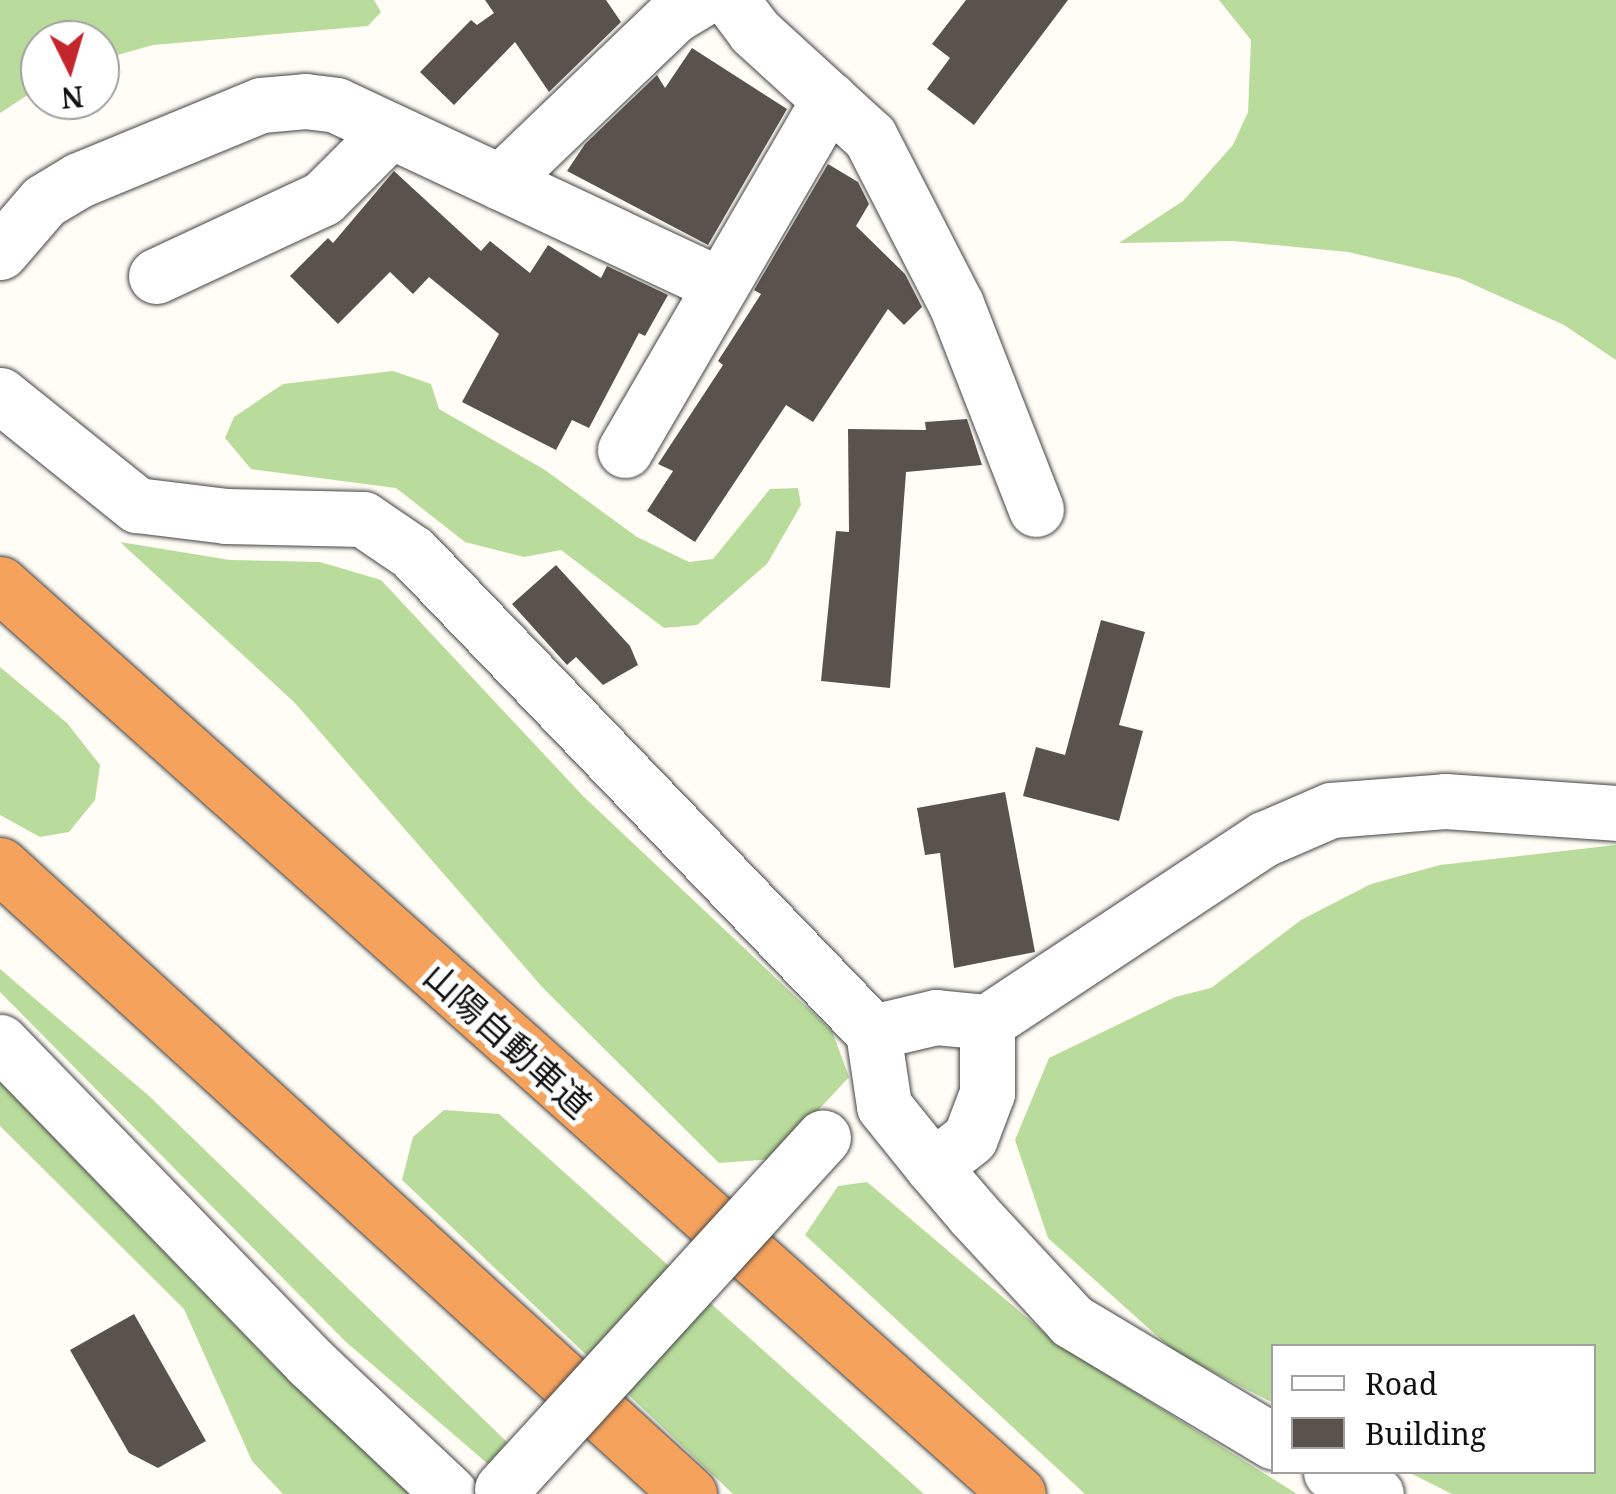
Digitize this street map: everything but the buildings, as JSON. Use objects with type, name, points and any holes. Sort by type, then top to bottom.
[{"type":"highway","points":[[0,558],[143,708]]},
{"type":"highway","name":"山陽自動車道","points":[[0,584],[1018,1494]]},
{"type":"highway","points":[[0,865],[689,1494]]},
{"type":"street","points":[[500,182],[673,16],[700,0]]},
{"type":"street","points":[[731,0],[754,31],[870,137],[956,304],[1036,509]]},
{"type":"street","points":[[625,450],[829,99]]},
{"type":"street","points":[[0,252],[44,201],[79,180],[261,104],[336,105],[721,285]]},
{"type":"street","points":[[156,276],[323,198],[390,131]]},
{"type":"street","points":[[0,395],[136,506],[226,516],[362,519],[413,553],[872,1032],[884,1106],[1072,1321],[1271,1440]]},
{"type":"street","points":[[872,1032],[936,1017],[987,1022],[1264,839],[1331,810],[1445,801],[1616,813]]},
{"type":"street","points":[[934,1167],[970,1138],[986,1092],[987,1022]]},
{"type":"street","points":[[0,1042],[310,1362],[483,1492],[823,1138],[884,1106]]},
{"type":"street","points":[[1336,1474],[1376,1494]]},
{"type":"green space","points":[[0,0],[374,0],[381,12],[368,26],[153,45],[120,54],[120,20],[20,20],[20,100],[0,113]]},
{"type":"green space","points":[[1219,0],[1616,0],[1616,360],[1564,325],[1459,278],[1348,252],[1233,241],[1119,243],[1183,201],[1233,145],[1248,112],[1251,40]]},
{"type":"green space","points":[[393,371],[431,384],[439,409],[545,470],[637,537],[689,562],[713,559],[770,489],[798,488],[801,505],[767,564],[697,625],[664,628],[561,550],[524,557],[465,542],[396,488],[251,469],[225,438],[234,417],[283,384]]},
{"type":"green space","points":[[120,542],[230,560],[320,562],[381,580],[583,796],[832,1031],[849,1077],[773,1159],[719,1163],[543,988],[294,702]]},
{"type":"green space","points":[[0,667],[67,723],[100,765],[95,800],[69,832],[40,837],[0,815]]},
{"type":"green space","points":[[1616,845],[1616,1494],[1452,1494],[1412,1474],[1596,1474],[1596,1344],[1271,1344],[1271,1402],[1175,1352],[1048,1238],[1015,1140],[1049,1058],[1175,997],[1211,988],[1301,920],[1371,884],[1440,865]]},
{"type":"green space","points":[[0,969],[148,1095],[507,1442],[488,1464],[346,1342],[0,992]]},
{"type":"green space","points":[[0,1082],[276,1368],[416,1494],[283,1494],[252,1461],[184,1309],[0,1126]]},
{"type":"green space","points":[[444,1110],[499,1114],[924,1494],[733,1494],[402,1180],[413,1137]]},
{"type":"green space","points":[[867,1182],[1058,1344],[1297,1494],[1085,1494],[805,1235],[838,1186]]}]
